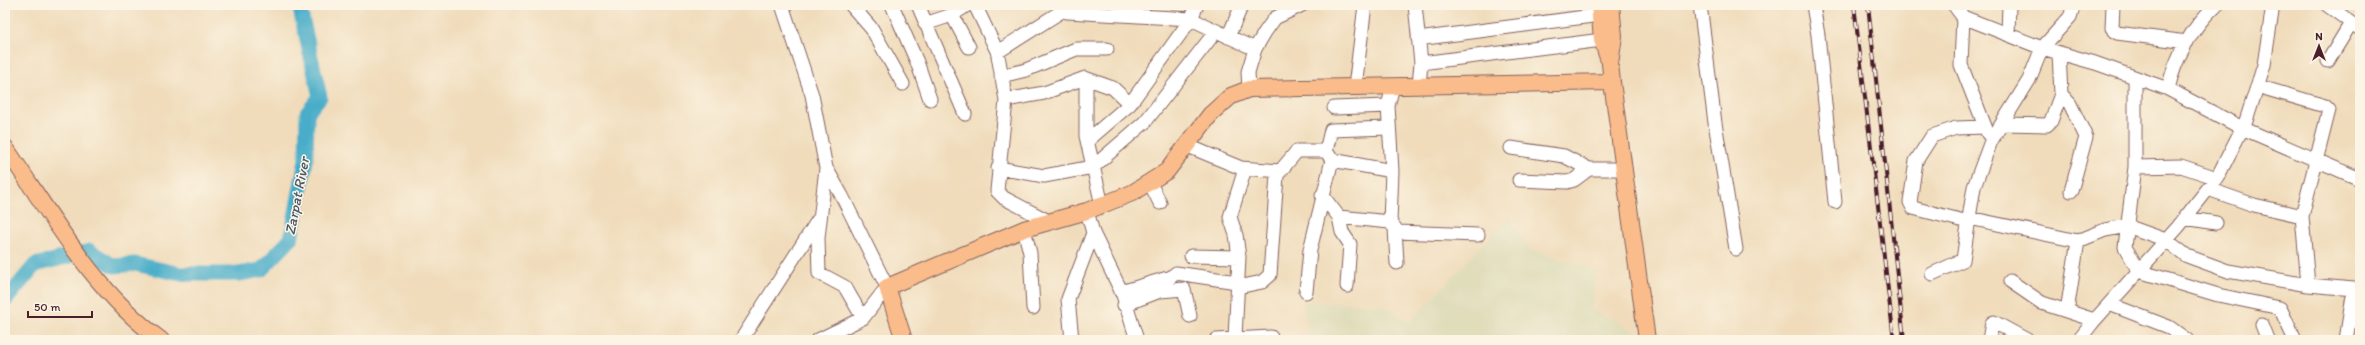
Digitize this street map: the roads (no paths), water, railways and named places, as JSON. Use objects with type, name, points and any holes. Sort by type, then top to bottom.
[{"type":"main road","points":[[1603,8],[1602,40],[1610,64],[1623,169],[1648,340]]},
{"type":"main road","points":[[1603,8],[1614,36],[1610,64]]},
{"type":"main road","points":[[904,340],[887,287],[1024,229],[1094,208],[1150,183],[1167,172],[1210,115],[1231,96],[1249,89],[1612,82]]},
{"type":"main road","points":[[5,147],[92,273],[130,315],[161,340]]},
{"type":"street","points":[[782,5],[812,96],[826,168],[818,238],[819,273],[845,287],[863,318]]},
{"type":"street","points":[[851,5],[870,27],[903,84]]},
{"type":"street","points":[[892,5],[914,55],[930,99]]},
{"type":"street","points":[[918,5],[965,114]]},
{"type":"street","points":[[925,24],[952,15],[966,5]]},
{"type":"street","points":[[975,5],[997,50],[1006,100],[996,186],[999,195],[1050,222]]},
{"type":"street","points":[[1087,141],[1130,104],[1191,19],[1197,5]]},
{"type":"street","points":[[1228,37],[1242,5]]},
{"type":"street","points":[[1249,89],[1248,72],[1255,49],[1278,11],[1302,5]]},
{"type":"street","points":[[1355,87],[1365,5]]},
{"type":"street","points":[[1415,5],[1421,62],[1419,86]]},
{"type":"street","points":[[1700,5],[1715,123],[1736,249]]},
{"type":"street","points":[[1812,5],[1818,35],[1835,202]]},
{"type":"street","points":[[1954,5],[1963,17],[2042,48],[2096,63],[2135,79],[2168,89],[2242,128],[2317,159],[2360,179]]},
{"type":"street","points":[[2008,34],[2009,5]]},
{"type":"street","points":[[1932,274],[1962,260],[1974,187],[1991,141],[2029,80],[2042,48],[2070,17],[2074,5]]},
{"type":"street","points":[[2113,5],[2112,28],[2117,33],[2187,42]]},
{"type":"street","points":[[2079,340],[2094,320],[2185,218],[2217,178],[2242,128],[2264,65],[2273,5]]},
{"type":"street","points":[[2168,89],[2173,70],[2187,42],[2201,19],[2211,7]]},
{"type":"street","points":[[2328,61],[2356,26],[2332,7]]},
{"type":"street","points":[[997,50],[1061,8],[1142,11],[1191,19],[1255,49]]},
{"type":"street","points":[[1418,39],[1603,8]]},
{"type":"street","points":[[952,15],[969,47]]},
{"type":"street","points":[[1963,17],[1960,65],[1991,141]]},
{"type":"street","points":[[998,168],[1044,176],[1093,168],[1145,122],[1216,32]]},
{"type":"street","points":[[1421,62],[1602,40]]},
{"type":"street","points":[[1001,76],[1026,70],[1076,49],[1107,50]]},
{"type":"street","points":[[2003,124],[2047,125],[2051,121],[2061,94],[2059,53]]},
{"type":"street","points":[[1006,100],[1039,95],[1079,79],[1086,79],[1114,88],[1130,104]]},
{"type":"street","points":[[1072,340],[1068,299],[1093,233],[1093,168],[1087,141],[1086,79]]},
{"type":"street","points":[[2135,79],[2135,167],[2127,226],[2126,249],[2139,271],[2218,295],[2280,308],[2291,339]]},
{"type":"street","points":[[1393,86],[1388,106],[1388,128],[1392,171],[1393,227],[1397,263]]},
{"type":"street","points":[[2257,86],[2328,108],[2329,113],[2302,216],[2308,285]]},
{"type":"street","points":[[2061,94],[2070,104],[2086,137],[2071,191]]},
{"type":"street","points":[[1334,108],[1388,106]]},
{"type":"street","points":[[1986,127],[1959,128],[1934,135],[1916,161],[1910,202],[1913,208],[2078,241],[2105,230],[2127,226],[2166,240],[2187,256],[2228,271],[2308,285],[2357,289],[2346,340]]},
{"type":"street","points":[[1306,292],[1310,250],[1329,156],[1331,130],[1388,128]]},
{"type":"street","points":[[1188,146],[1245,169],[1279,171]]},
{"type":"street","points":[[1511,148],[1564,156],[1589,170],[1623,169]]},
{"type":"street","points":[[1121,292],[1171,277],[1176,273],[1237,290],[1262,282],[1270,275],[1279,171],[1297,151],[1329,156],[1392,171]]},
{"type":"street","points":[[2135,167],[2181,166],[2217,178]]},
{"type":"street","points":[[818,340],[863,318],[887,287],[842,196],[826,168]]},
{"type":"street","points":[[1235,338],[1239,256],[1236,235],[1230,217],[1245,169]]},
{"type":"street","points":[[1519,180],[1571,182],[1589,170]]},
{"type":"street","points":[[1150,183],[1160,202]]},
{"type":"street","points":[[2208,189],[2254,205],[2302,216]]},
{"type":"street","points":[[1322,195],[1339,217],[1342,232],[1350,244],[1347,286]]},
{"type":"street","points":[[1339,217],[1393,227],[1478,235]]},
{"type":"street","points":[[741,340],[820,218]]},
{"type":"street","points":[[2185,218],[2216,223]]},
{"type":"street","points":[[1024,229],[1030,253],[1033,308]]},
{"type":"street","points":[[1093,233],[1121,292],[1124,305],[1137,340]]},
{"type":"street","points":[[2067,311],[2078,241]]},
{"type":"street","points":[[1191,256],[1239,256]]},
{"type":"street","points":[[2010,281],[2038,301],[2094,320]]},
{"type":"street","points":[[1124,305],[1160,291],[1184,289],[1190,316]]},
{"type":"street","points":[[2109,304],[2169,328],[2186,340]]},
{"type":"street","points":[[1989,340],[1992,323],[1994,322],[2027,340]]},
{"type":"street","points":[[2262,325],[2268,340]]},
{"type":"street","points":[[1216,340],[1271,337]]},
{"type":"waterway","name":"Zarpat River","points":[[5,301],[35,265],[90,251],[114,266],[135,264],[181,274],[239,274],[261,270],[291,239],[306,160],[307,113],[320,97],[300,9],[302,5]]},
{"type":"railway","points":[[1854,5],[1894,340]]},
{"type":"railway","points":[[1868,5],[1904,340]]}]
